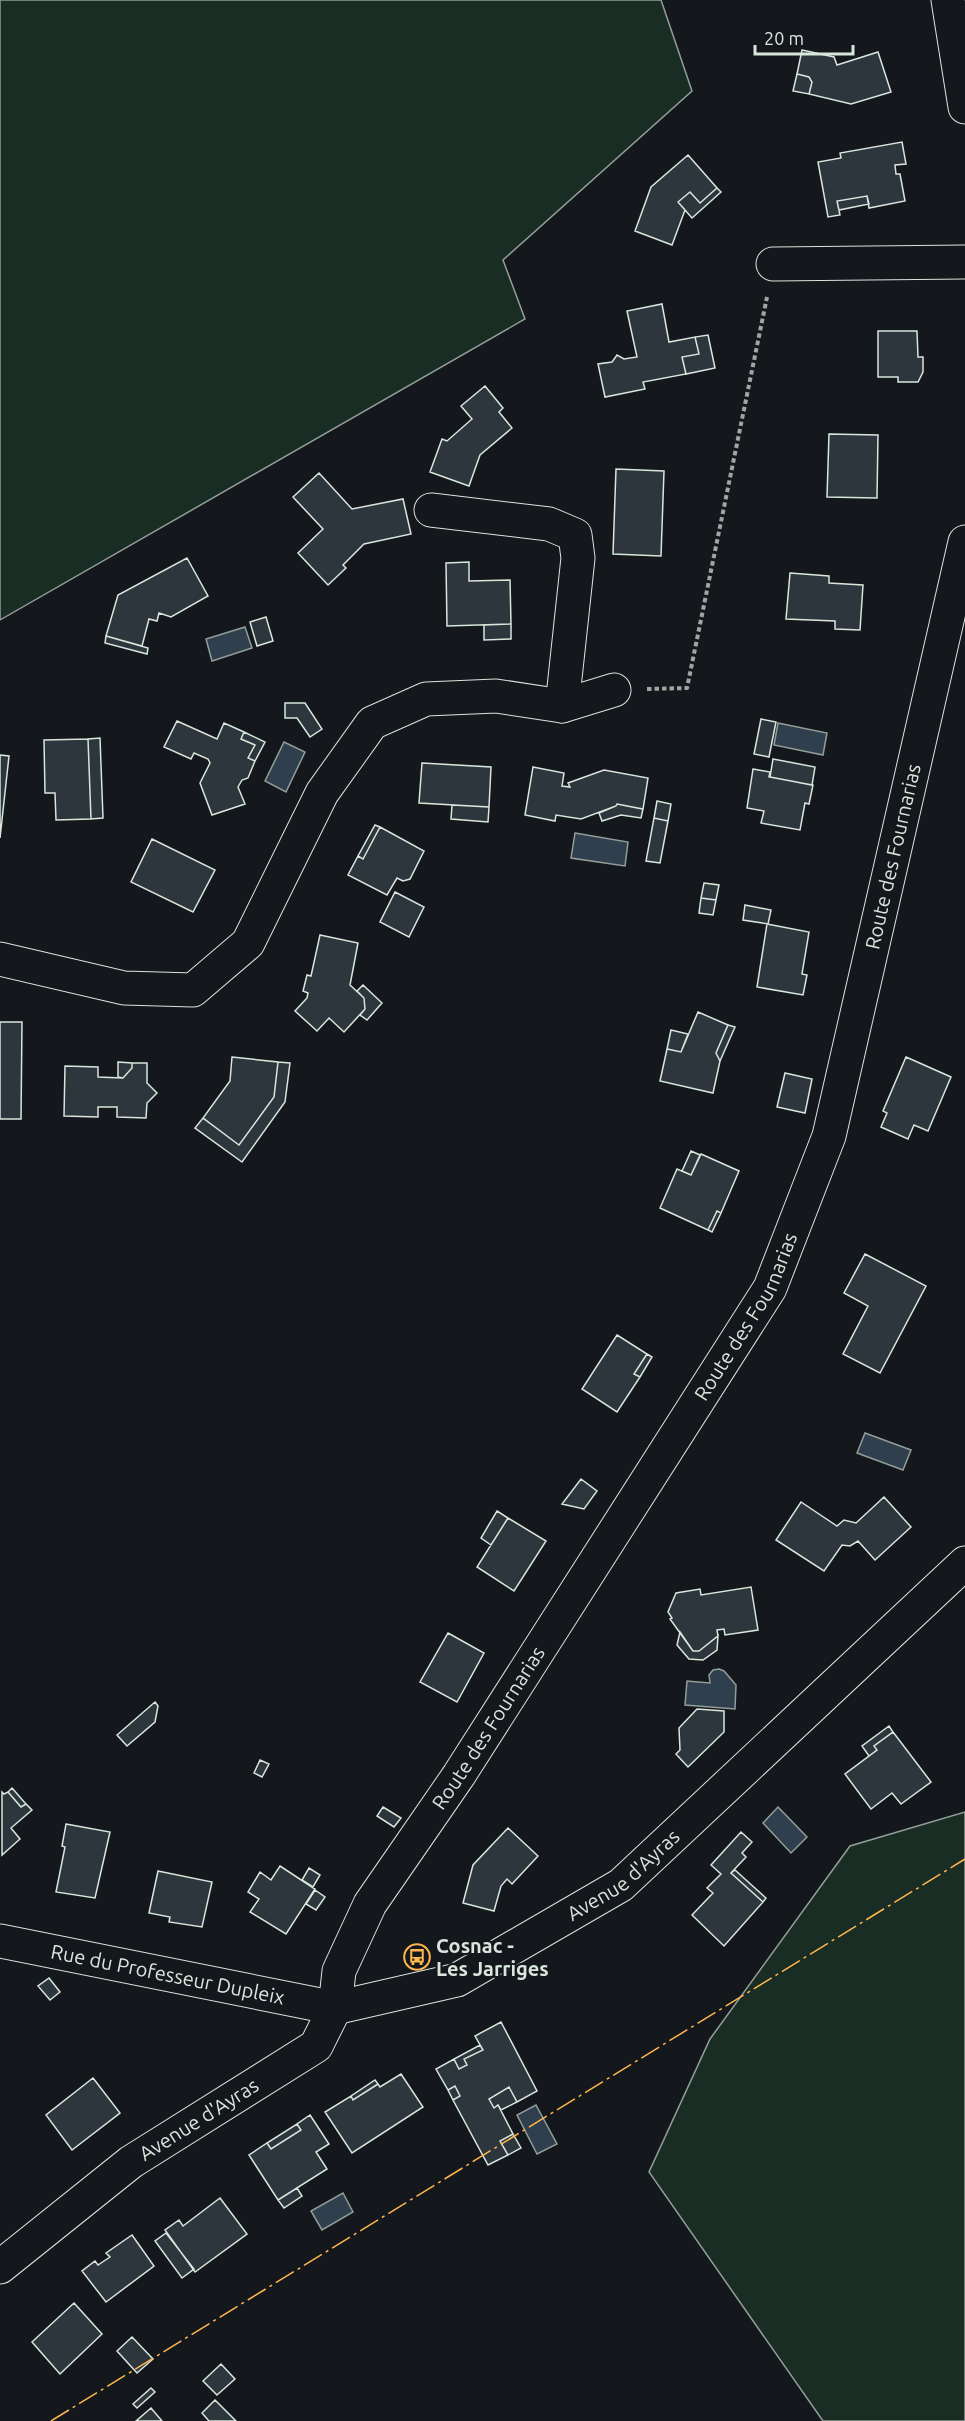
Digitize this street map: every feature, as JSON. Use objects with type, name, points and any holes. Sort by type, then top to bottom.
[{"type":"street","points":[[948,0],[963,87]]},
{"type":"street","points":[[773,264],[965,262]]},
{"type":"street","points":[[431,510],[549,524],[575,535],[578,558],[562,706]]},
{"type":"street","name":"Route des Fournarias","points":[[335,2008],[339,1971],[370,1904],[459,1775],[770,1288],[829,1136],[965,542]]},
{"type":"street","points":[[0,959],[124,988],[192,990],[248,943],[322,794],[372,723],[426,699],[496,696],[562,706],[614,690]]},
{"type":"street","name":"Avenue d'Ayras","points":[[0,2267],[131,2162],[316,2046],[335,2008],[457,1980],[621,1885],[965,1563]]},
{"type":"street","name":"Rue du Professeur Dupleix","points":[[0,1941],[335,2008]]},
{"type":"path","points":[[614,690],[687,688],[773,264]]},
{"type":"green space","points":[[0,0],[661,0],[692,91],[503,260],[525,319],[0,620]]},
{"type":"green space","points":[[965,1812],[965,2421],[823,2421],[649,2172],[710,2039],[850,1846]]},
{"type":"water","points":[[245,627],[252,648],[212,661],[206,639]]},
{"type":"water","points":[[778,723],[827,733],[823,755],[774,745]]},
{"type":"water","points":[[284,742],[305,752],[286,792],[265,781]]},
{"type":"water","points":[[575,833],[628,842],[625,866],[571,858]]},
{"type":"water","points":[[865,1433],[911,1450],[903,1470],[857,1453]]},
{"type":"water","points":[[713,1670],[724,1671],[736,1685],[735,1709],[685,1705],[687,1681],[710,1683],[709,1675]]},
{"type":"water","points":[[778,1807],[807,1837],[791,1853],[763,1823]]},
{"type":"water","points":[[536,2105],[557,2144],[537,2154],[517,2115]]},
{"type":"water","points":[[343,2193],[353,2212],[322,2230],[311,2211]]},
{"type":"building","points":[[802,50],[834,57],[837,65],[878,52],[891,92],[851,104],[809,94],[812,82],[809,77],[797,74]]},
{"type":"building","points":[[797,74],[809,77],[812,82],[809,94],[793,91]]},
{"type":"building","points":[[902,142],[906,164],[895,165],[896,174],[900,174],[905,201],[869,208],[867,196],[837,201],[840,215],[828,217],[818,162],[841,158],[840,153]]},
{"type":"building","points":[[688,155],[717,188],[700,203],[690,192],[678,202],[685,210],[672,245],[635,231],[651,187]]},
{"type":"building","points":[[717,188],[721,192],[692,218],[678,202],[690,192],[700,203]]},
{"type":"building","points":[[867,196],[869,204],[839,210],[837,201]]},
{"type":"building","points":[[662,304],[669,342],[695,337],[699,354],[682,357],[686,374],[643,382],[645,389],[605,397],[598,364],[612,362],[617,355],[624,359],[637,357],[627,311]]},
{"type":"building","points":[[878,331],[917,331],[918,357],[923,357],[923,372],[918,382],[898,382],[898,377],[878,377]]},
{"type":"building","points":[[708,335],[715,368],[686,374],[682,357],[699,354],[695,337]]},
{"type":"building","points":[[485,386],[503,408],[499,412],[512,428],[480,455],[469,486],[430,472],[442,439],[447,441],[472,419],[461,406]]},
{"type":"building","points":[[829,434],[878,435],[877,498],[827,497]]},
{"type":"building","points":[[616,469],[664,471],[661,556],[613,554]]},
{"type":"building","points":[[319,473],[352,509],[403,499],[411,534],[364,544],[343,565],[346,568],[328,585],[298,553],[323,529],[293,497]]},
{"type":"building","points":[[187,558],[208,596],[171,617],[159,613],[157,621],[149,619],[142,646],[106,636],[118,595]]},
{"type":"building","points":[[469,562],[469,581],[510,580],[511,624],[447,626],[446,563]]},
{"type":"building","points":[[790,573],[829,576],[829,583],[863,585],[860,630],[835,629],[835,621],[786,619]]},
{"type":"building","points":[[266,617],[273,641],[257,646],[250,622]]},
{"type":"building","points":[[511,624],[511,639],[484,640],[484,625]]},
{"type":"building","points":[[106,636],[148,648],[147,654],[105,643]]},
{"type":"building","points":[[285,703],[305,703],[322,729],[310,737],[297,718],[285,718]]},
{"type":"building","points":[[761,719],[776,722],[769,757],[754,754]]},
{"type":"building","points":[[177,721],[217,739],[224,723],[244,732],[241,739],[255,745],[248,758],[255,761],[248,778],[242,780],[238,787],[245,804],[212,815],[200,783],[210,763],[208,759],[194,753],[191,759],[164,747]]},
{"type":"building","points":[[244,732],[265,742],[255,761],[248,758],[255,745],[241,739]]},
{"type":"building","points":[[100,738],[103,818],[91,819],[88,739]]},
{"type":"building","points":[[88,739],[91,819],[56,820],[55,793],[45,793],[44,740]]},
{"type":"building","points":[[0,755],[9,756],[0,838]]},
{"type":"building","points":[[773,759],[815,767],[812,785],[770,777]]},
{"type":"building","points":[[422,763],[491,767],[489,807],[419,803]]},
{"type":"building","points":[[533,767],[564,773],[562,786],[570,787],[568,783],[604,770],[648,778],[643,809],[617,804],[581,819],[556,815],[555,821],[525,815]]},
{"type":"building","points":[[753,769],[770,772],[769,777],[813,785],[809,804],[805,803],[800,830],[761,823],[764,811],[747,808]]},
{"type":"building","points":[[657,801],[671,804],[668,821],[654,818]]},
{"type":"building","points":[[617,804],[643,809],[641,818],[621,815],[602,821],[599,813]]},
{"type":"building","points":[[452,805],[489,807],[488,822],[451,819]]},
{"type":"building","points":[[654,818],[668,821],[660,863],[646,861]]},
{"type":"building","points":[[375,825],[380,827],[363,859],[358,856]]},
{"type":"building","points":[[380,827],[424,851],[410,879],[403,881],[397,878],[387,895],[348,875],[358,856],[363,859]]},
{"type":"building","points":[[152,839],[215,870],[193,912],[131,882]]},
{"type":"building","points":[[704,883],[719,885],[716,900],[701,898]]},
{"type":"building","points":[[395,892],[424,907],[409,937],[380,922]]},
{"type":"building","points":[[701,898],[716,900],[713,915],[699,913]]},
{"type":"building","points":[[745,905],[771,910],[768,924],[743,920]]},
{"type":"building","points":[[767,924],[809,932],[802,974],[807,975],[803,995],[757,987]]},
{"type":"building","points":[[320,935],[358,943],[350,985],[364,998],[365,1009],[344,1032],[329,1018],[317,1031],[295,1011],[307,998],[308,993],[303,991],[307,975],[311,976]]},
{"type":"building","points":[[363,985],[382,1003],[367,1020],[360,1015],[365,1009],[364,998],[357,991]]},
{"type":"building","points":[[698,1012],[728,1025],[716,1053],[720,1061],[713,1093],[660,1081],[667,1049],[681,1052]]},
{"type":"building","points":[[0,1022],[22,1022],[21,1119],[0,1119]]},
{"type":"building","points":[[728,1025],[735,1027],[720,1061],[716,1053]]},
{"type":"building","points":[[671,1030],[688,1034],[681,1052],[667,1049]]},
{"type":"building","points":[[232,1057],[278,1062],[274,1097],[239,1145],[203,1118],[230,1081]]},
{"type":"building","points":[[906,1057],[951,1077],[928,1131],[914,1125],[908,1139],[881,1127],[887,1113],[883,1111]]},
{"type":"building","points":[[118,1062],[132,1063],[132,1068],[123,1078],[118,1077]]},
{"type":"building","points":[[278,1062],[290,1063],[285,1102],[242,1162],[195,1128],[203,1118],[239,1145],[274,1097]]},
{"type":"building","points":[[132,1063],[147,1063],[147,1083],[157,1093],[147,1103],[146,1118],[117,1117],[117,1107],[98,1107],[98,1117],[64,1116],[65,1066],[98,1067],[98,1077],[123,1078],[132,1068]]},
{"type":"building","points":[[785,1073],[812,1079],[805,1113],[777,1107]]},
{"type":"building","points":[[691,1151],[700,1155],[691,1175],[682,1171]]},
{"type":"building","points":[[701,1154],[739,1171],[721,1213],[717,1211],[708,1230],[660,1208],[677,1169],[691,1175]]},
{"type":"building","points":[[717,1211],[721,1213],[712,1232],[708,1230]]},
{"type":"building","points":[[865,1254],[926,1286],[880,1373],[843,1354],[868,1306],[844,1293]]},
{"type":"building","points":[[617,1335],[647,1354],[634,1374],[640,1377],[617,1412],[582,1389]]},
{"type":"building","points":[[647,1354],[652,1357],[640,1377],[634,1374]]},
{"type":"building","points":[[581,1479],[597,1491],[584,1509],[562,1504]]},
{"type":"building","points":[[884,1497],[911,1527],[875,1560],[858,1541],[850,1546],[842,1545],[824,1571],[776,1540],[801,1502],[837,1526],[844,1520],[856,1523]]},
{"type":"building","points":[[497,1511],[508,1518],[491,1545],[481,1538]]},
{"type":"building","points":[[508,1518],[546,1541],[514,1591],[477,1567]]},
{"type":"building","points":[[751,1587],[758,1630],[725,1635],[724,1629],[717,1630],[718,1636],[699,1651],[693,1651],[670,1619],[672,1618],[668,1612],[676,1593],[700,1589],[701,1595]]},
{"type":"building","points":[[680,1632],[693,1651],[699,1651],[718,1636],[717,1650],[703,1660],[689,1659],[677,1645]]},
{"type":"building","points":[[448,1633],[484,1653],[457,1702],[420,1682]]},
{"type":"building","points":[[155,1702],[158,1706],[155,1722],[127,1746],[117,1735]]},
{"type":"building","points":[[697,1709],[724,1711],[724,1732],[688,1767],[676,1754],[680,1750],[679,1728]]},
{"type":"building","points":[[889,1726],[893,1732],[874,1746],[877,1750],[869,1756],[862,1746]]},
{"type":"building","points":[[893,1732],[931,1782],[901,1804],[892,1793],[871,1809],[845,1774],[877,1750],[874,1746]]},
{"type":"building","points":[[260,1760],[269,1764],[262,1777],[254,1773]]},
{"type":"building","points":[[12,1788],[26,1804],[21,1807],[8,1792]]},
{"type":"building","points":[[2,1792],[4,1794],[8,1792],[21,1807],[26,1804],[32,1810],[11,1828],[20,1839],[2,1855]]},
{"type":"building","points":[[383,1807],[401,1818],[394,1827],[377,1816]]},
{"type":"building","points":[[66,1824],[110,1832],[95,1898],[56,1892],[65,1847],[62,1846]]},
{"type":"building","points":[[508,1828],[538,1856],[512,1884],[507,1879],[501,1886],[494,1911],[463,1903],[473,1865]]},
{"type":"building","points":[[741,1832],[752,1842],[742,1853],[746,1857],[731,1873],[763,1902],[724,1946],[692,1915],[713,1893],[707,1888],[721,1874],[711,1865]]},
{"type":"building","points":[[280,1866],[315,1889],[286,1934],[250,1912],[259,1899],[248,1892],[260,1872],[271,1880]]},
{"type":"building","points":[[309,1868],[320,1875],[313,1887],[302,1880]]},
{"type":"building","points":[[735,1870],[766,1898],[763,1902],[731,1873]]},
{"type":"building","points":[[158,1871],[212,1882],[202,1927],[169,1922],[170,1917],[149,1913]]},
{"type":"building","points":[[315,1890],[325,1897],[316,1910],[306,1904]]},
{"type":"building","points":[[49,1978],[60,1992],[50,2000],[38,1986]]},
{"type":"building","points":[[501,2022],[537,2091],[517,2102],[509,2087],[489,2099],[494,2108],[498,2105],[513,2134],[500,2141],[508,2155],[488,2165],[453,2100],[460,2096],[455,2086],[448,2090],[436,2069],[454,2059],[459,2069],[467,2065],[464,2059],[483,2050],[475,2036]]},
{"type":"building","points":[[480,2045],[483,2050],[464,2059],[467,2065],[459,2069],[454,2059]]},
{"type":"building","points":[[401,2074],[423,2107],[352,2153],[325,2112],[351,2096],[353,2100],[378,2084],[380,2087]]},
{"type":"building","points":[[93,2078],[120,2113],[72,2150],[46,2115]]},
{"type":"building","points":[[375,2080],[378,2084],[353,2100],[351,2096]]},
{"type":"building","points":[[455,2086],[460,2096],[453,2100],[448,2090]]},
{"type":"building","points":[[509,2087],[517,2102],[501,2110],[498,2105],[494,2108],[489,2099]]},
{"type":"building","points":[[310,2115],[329,2144],[316,2152],[327,2169],[278,2200],[249,2155],[267,2143],[271,2149],[301,2130],[297,2124]]},
{"type":"building","points":[[297,2124],[301,2130],[271,2149],[267,2143]]},
{"type":"building","points":[[513,2134],[521,2148],[508,2155],[500,2141]]},
{"type":"building","points":[[297,2188],[302,2196],[284,2208],[278,2200]]},
{"type":"building","points":[[220,2198],[247,2234],[195,2272],[165,2230],[179,2220],[183,2226]]},
{"type":"building","points":[[166,2233],[194,2269],[182,2278],[155,2241]]},
{"type":"building","points":[[132,2235],[154,2266],[106,2302],[82,2271],[95,2261],[98,2265],[110,2257],[106,2253]]},
{"type":"building","points":[[74,2303],[102,2334],[60,2374],[32,2342]]},
{"type":"building","points":[[132,2337],[153,2359],[137,2373],[117,2351]]},
{"type":"building","points":[[221,2364],[235,2379],[217,2395],[203,2381]]},
{"type":"building","points":[[151,2388],[155,2392],[137,2408],[133,2404]]},
{"type":"building","points":[[215,2400],[236,2421],[209,2421],[202,2413]]},
{"type":"building","points":[[151,2408],[162,2421],[136,2421]]},
{"type":"power","points":[[51,2421],[965,1859]]},
{"type":"place","name":"Cosnac - Les Jarriges","points":[[417,1957]]}]
